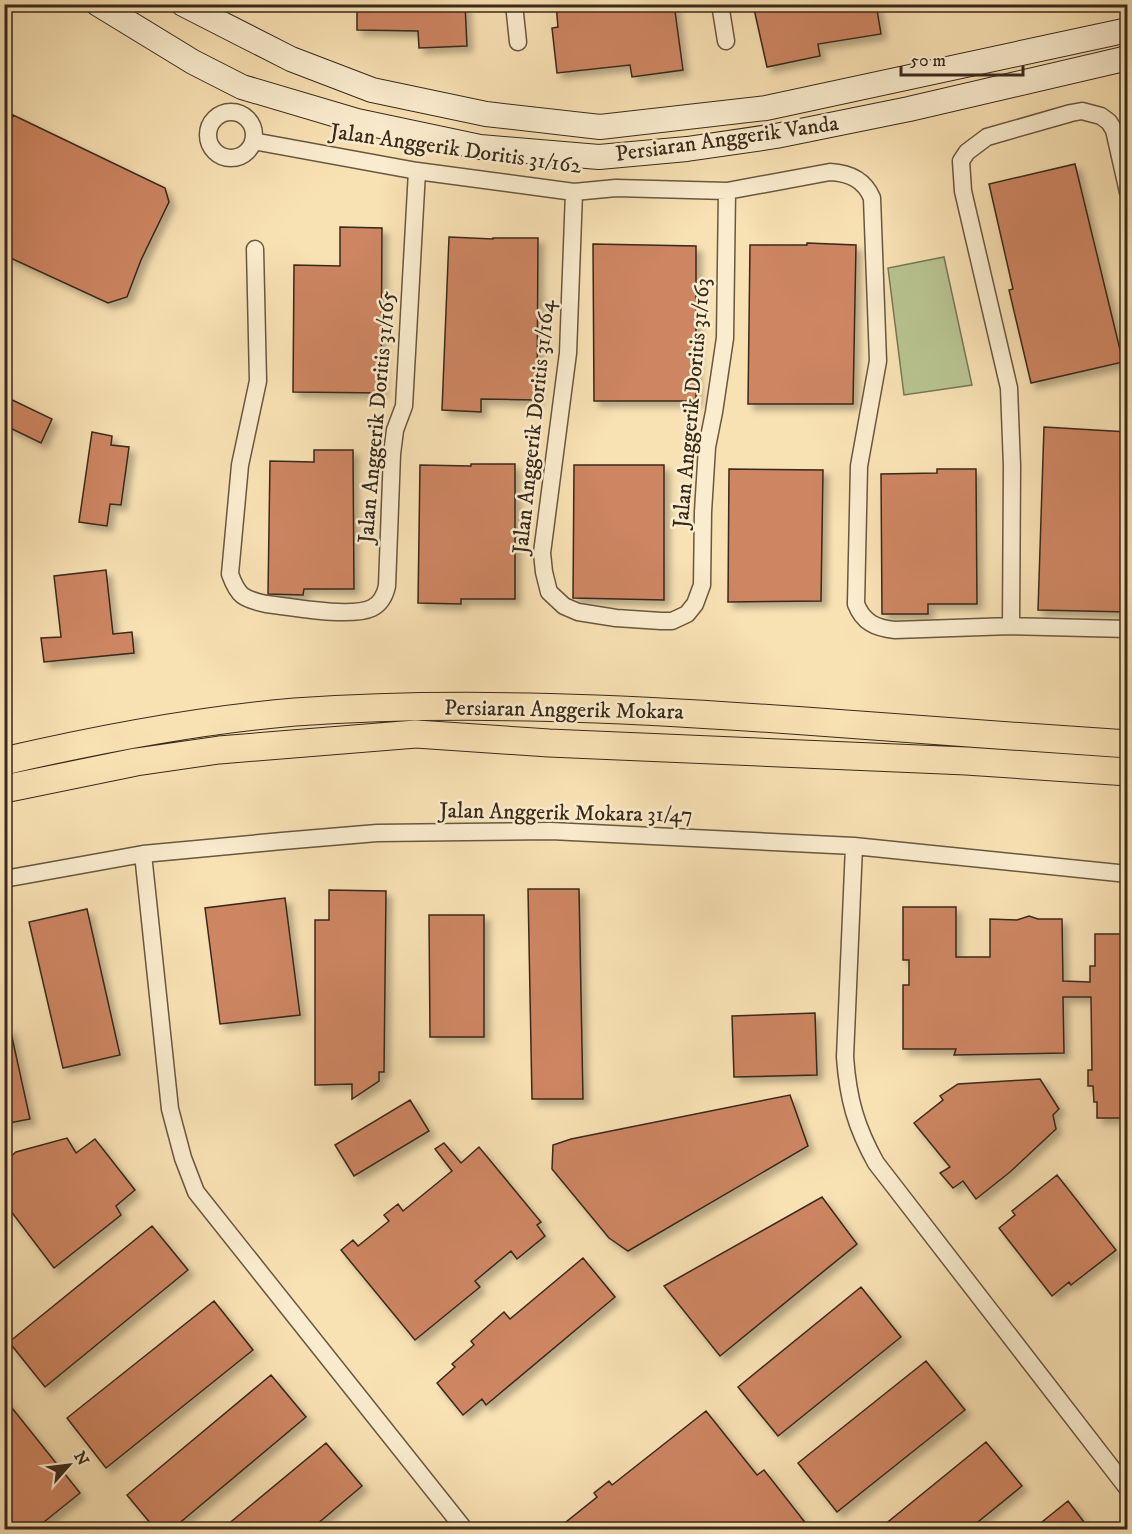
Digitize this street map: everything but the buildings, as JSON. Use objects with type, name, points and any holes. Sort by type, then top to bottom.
[{"type":"main road","name":"Persiaran Anggerik Mokara","points":[[4,761],[190,725],[295,712],[541,706],[660,711],[1128,744]]},
{"type":"main road","name":"Persiaran Anggerik Mokara","points":[[4,789],[136,762],[219,750],[416,734],[561,743],[966,760],[1128,772]]},
{"type":"street","name":"Persiaran Anggerik Vanda","points":[[98,4],[193,62],[252,90],[357,121],[480,147],[599,157],[687,149],[776,136],[909,109],[1128,58]]},
{"type":"street","name":"Persiaran Anggerik Vanda","points":[[183,4],[291,59],[372,90],[486,114],[600,127],[766,108],[1128,30]]},
{"type":"street","points":[[514,4],[518,42]]},
{"type":"street","points":[[720,4],[726,41]]},
{"type":"street","points":[[240,115],[252,90]]},
{"type":"street","points":[[1128,192],[1114,130],[1109,122],[1091,112],[1071,113],[987,137],[967,152],[961,161],[963,191],[1009,387],[1012,466],[1011,626],[1128,629]]},
{"type":"street","points":[[221,114],[240,115],[252,128],[253,141],[247,152],[236,158],[224,157],[214,151],[211,146],[208,135],[210,124],[221,114]]},
{"type":"street","name":"Jalan Anggerik Doritis 31/162","points":[[253,141],[417,171],[574,192],[616,188],[727,191],[830,172],[855,177],[864,184],[872,198],[878,361],[859,466],[856,604],[864,620],[876,627],[894,630],[1011,626]]},
{"type":"street","name":"Jalan Anggerik Doritis 31/165","points":[[255,249],[258,381],[240,465],[230,574],[236,590],[244,598],[253,601],[300,608],[362,611],[374,607],[384,596],[387,586],[392,454],[394,430],[404,406],[417,171]]},
{"type":"street","name":"Jalan Anggerik Doritis 31/163","points":[[616,618],[672,621],[687,614],[695,604],[702,585],[707,447],[725,338],[727,191]]},
{"type":"street","name":"Jalan Anggerik Doritis 31/164","points":[[574,192],[568,353],[542,553],[549,592],[564,606],[578,612],[616,618]]},
{"type":"street","name":"Jalan Anggerik Mokara 31/47","points":[[4,879],[143,854],[390,832],[551,831],[854,846],[1128,874]]},
{"type":"street","points":[[854,846],[845,1057],[847,1085],[858,1129],[876,1163],[1128,1489]]},
{"type":"street","points":[[143,854],[170,1108],[183,1158],[196,1192],[465,1530]]},
{"type":"green space","points":[[944,257],[972,385],[904,395],[888,268]]}]
